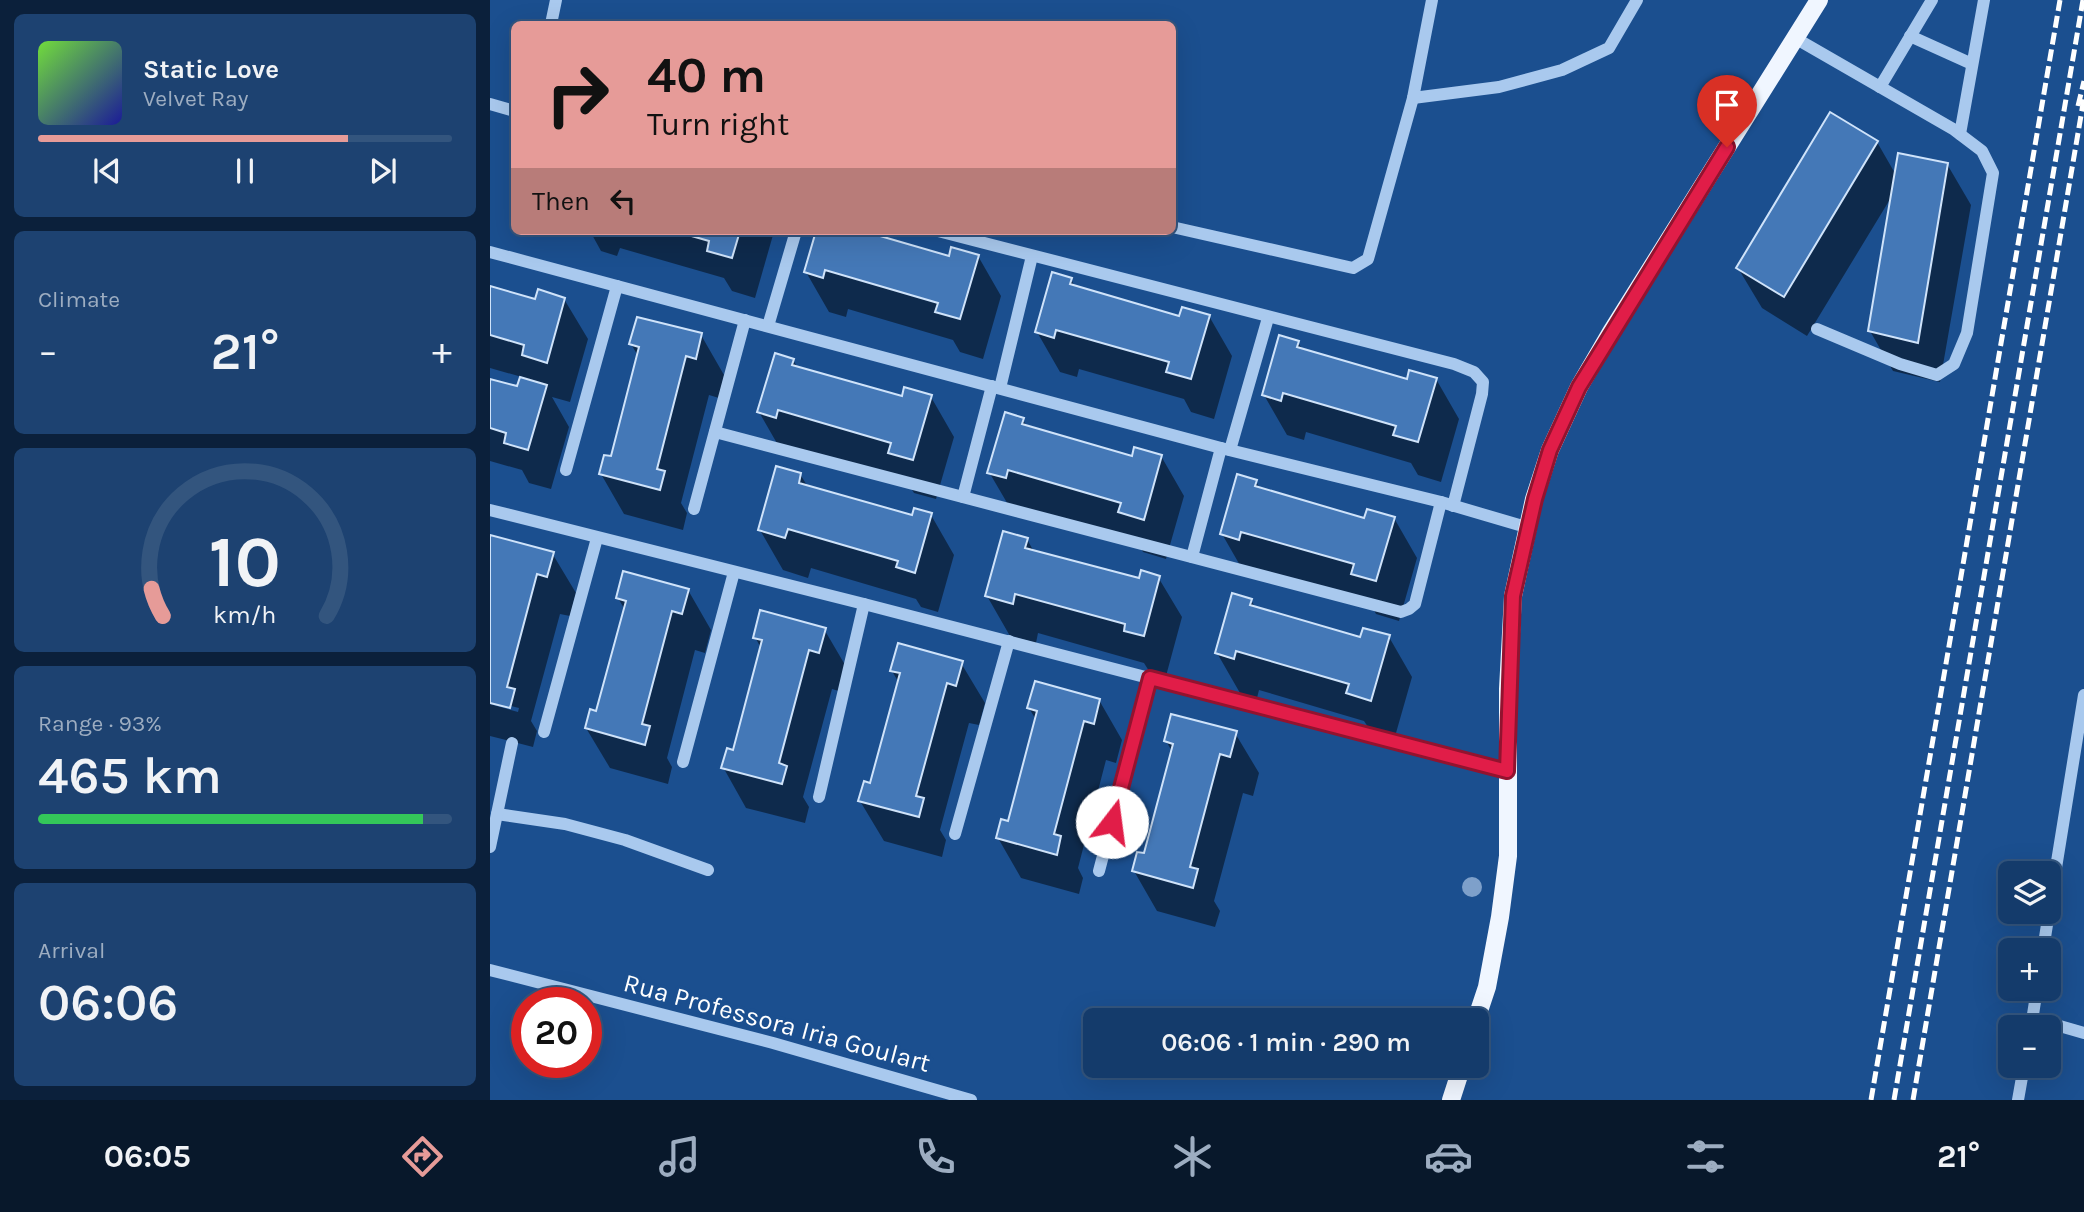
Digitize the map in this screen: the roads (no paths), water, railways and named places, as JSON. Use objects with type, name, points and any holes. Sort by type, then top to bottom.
[{"type":"main road","points":[[1479,1008],[1491,964],[1508,856],[1507,771],[1513,596],[1535,499],[1550,450],[1579,387],[1819,0]]},
{"type":"main road","points":[[1451,1100],[1458,1078]]},
{"type":"street","points":[[552,21],[556,0]]},
{"type":"street","points":[[1176,228],[1353,268],[1368,259],[1413,98],[1432,0]]},
{"type":"street","points":[[1413,98],[1499,87],[1562,70],[1609,48],[1637,0]]},
{"type":"street","points":[[1880,88],[1932,0]]},
{"type":"street","points":[[1960,134],[1984,0]]},
{"type":"street","points":[[1910,36],[1972,64]]},
{"type":"street","points":[[1795,38],[1960,134],[1982,151],[1993,173],[1968,333],[1955,364],[1937,375],[1900,364],[1817,329]]},
{"type":"street","points":[[490,104],[511,110]]},
{"type":"street","points":[[768,326],[795,235]]},
{"type":"street","points":[[715,432],[1401,611],[1415,604],[1482,394],[1483,382],[1474,372],[1454,364],[953,235]]},
{"type":"street","points":[[490,251],[1529,528]]},
{"type":"street","points":[[962,497],[1032,256]]},
{"type":"street","points":[[566,470],[617,286]]},
{"type":"street","points":[[1192,557],[1268,318]]},
{"type":"street","points":[[694,509],[746,320]]},
{"type":"street","points":[[490,510],[1009,641],[1507,771]]},
{"type":"street","points":[[544,732],[597,538]]},
{"type":"street","points":[[683,762],[734,572]]},
{"type":"street","points":[[819,797],[864,604]]},
{"type":"street","points":[[955,834],[1009,641]]},
{"type":"street","points":[[1099,871],[1150,678]]},
{"type":"street","points":[[2059,861],[2078,765],[2084,695]]},
{"type":"street","points":[[490,847],[512,743]]},
{"type":"street","points":[[497,814],[577,827],[625,840],[708,870]]},
{"type":"street","name":"Rua Professora Iria Goulart","points":[[490,970],[773,1043],[971,1100]]},
{"type":"street","points":[[2061,1029],[2084,1033]]},
{"type":"street","points":[[2018,1100],[2022,1078]]},
{"type":"railway","points":[[1871,1100],[2060,0]]},
{"type":"railway","points":[[1894,1100],[2083,0]]},
{"type":"railway","points":[[2078,106],[2084,81]]},
{"type":"railway","points":[[1913,1100],[2084,98]]}]
